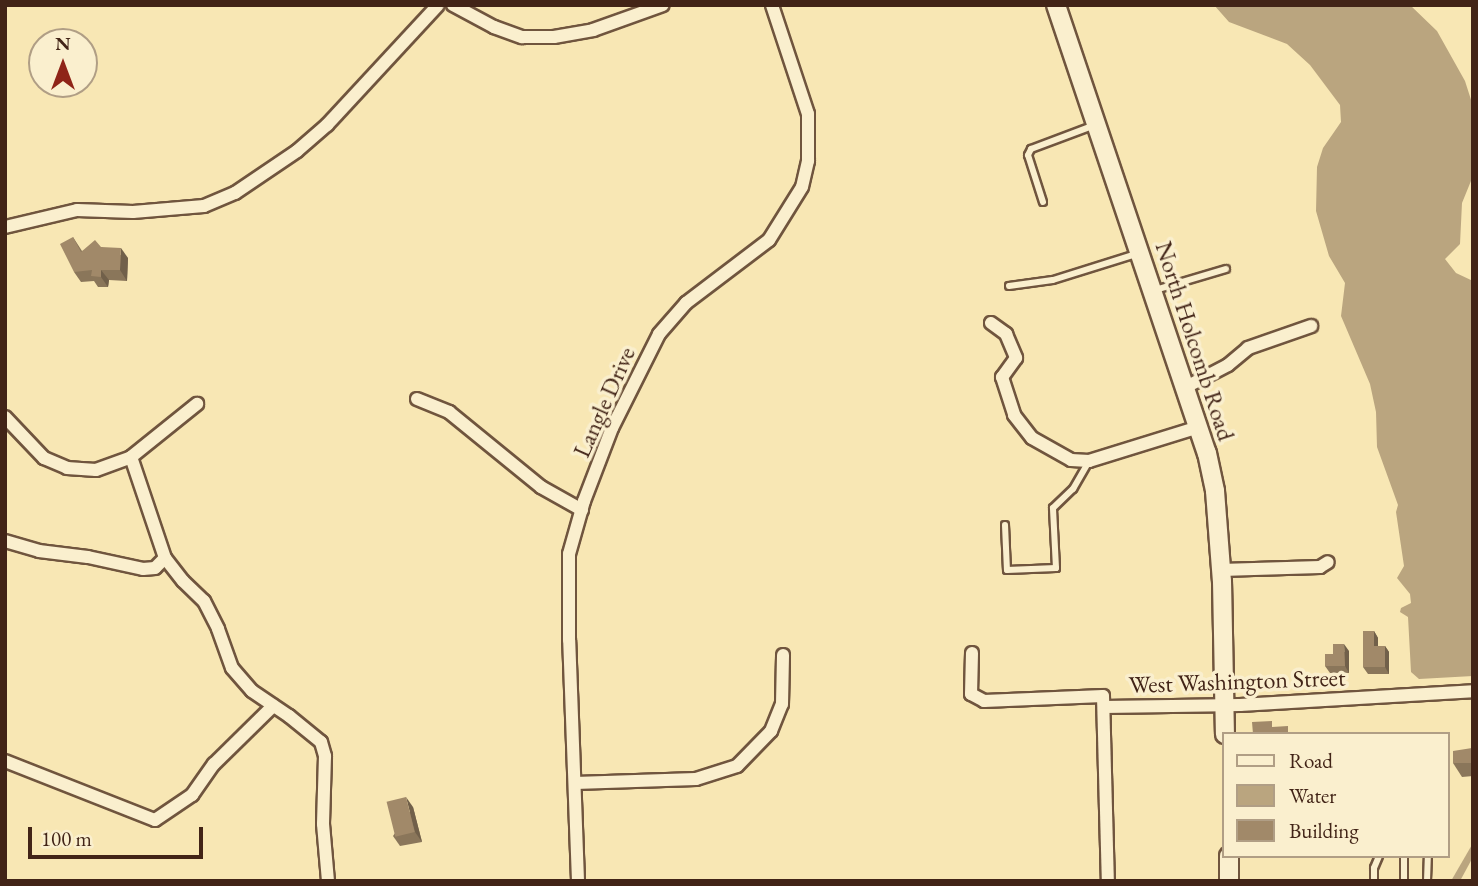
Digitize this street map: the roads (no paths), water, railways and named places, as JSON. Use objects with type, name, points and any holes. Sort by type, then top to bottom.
[{"type":"street","points":[[5,227],[77,210],[169,211],[204,206],[235,193],[297,151],[327,125],[438,5]]},
{"type":"street","points":[[453,5],[494,27],[523,37],[554,37],[593,30],[663,5]]},
{"type":"street","name":"Langle Drive","points":[[578,881],[569,554],[612,428],[659,334],[686,303],[769,240],[802,187],[808,161],[808,114],[772,5]]},
{"type":"street","name":"North Holcomb Road","points":[[1056,5],[1186,387],[1215,491],[1221,570],[1225,732]]},
{"type":"street","points":[[991,323],[1006,334],[1016,358],[1002,377],[1014,415],[1032,438],[1070,460],[1089,461],[1199,427]]},
{"type":"street","points":[[1186,387],[1228,365],[1248,348],[1311,326]]},
{"type":"street","points":[[417,399],[449,412],[541,487],[582,510]]},
{"type":"street","points":[[5,417],[30,447],[44,458],[67,468],[96,470],[131,457],[197,404]]},
{"type":"street","points":[[131,457],[165,558],[183,581],[204,601],[218,629],[232,668],[252,691],[321,743],[325,756],[323,824],[328,881]]},
{"type":"street","points":[[5,541],[39,551],[88,557],[143,569],[155,568],[165,558]]},
{"type":"street","points":[[1221,570],[1320,567],[1328,562]]},
{"type":"street","name":"West Washington Street","points":[[972,653],[971,694],[984,701],[1103,696],[1104,707],[1224,704],[1473,691]]},
{"type":"street","points":[[575,783],[696,779],[737,766],[771,731],[782,704],[783,655]]},
{"type":"street","points":[[5,761],[155,820],[192,795],[214,764],[272,706]]},
{"type":"street","points":[[1104,707],[1108,881]]},
{"type":"street","points":[[1229,858],[1229,881]]},
{"type":"lane","points":[[1044,202],[1028,155],[1031,149],[1097,125]]},
{"type":"lane","points":[[1009,286],[1053,280],[1140,253]]},
{"type":"lane","points":[[1153,290],[1226,269]]},
{"type":"lane","points":[[1005,526],[1007,570],[1056,568],[1053,508],[1073,489],[1089,461]]},
{"type":"lane","points":[[1374,881],[1374,868],[1378,858]]},
{"type":"lane","points":[[1404,858],[1405,881]]},
{"type":"lane","points":[[1427,881],[1428,858]]},
{"type":"water","points":[[1214,5],[1410,5],[1437,31],[1465,81],[1473,106],[1473,176],[1462,203],[1460,244],[1445,259],[1456,273],[1473,281],[1473,676],[1419,679],[1411,672],[1408,617],[1400,612],[1401,608],[1411,603],[1410,594],[1397,578],[1404,566],[1396,512],[1398,505],[1377,447],[1376,412],[1370,384],[1341,316],[1345,283],[1329,256],[1316,211],[1317,167],[1323,148],[1341,122],[1340,105],[1310,65],[1287,44],[1229,22]]},
{"type":"water","points":[[1473,843],[1473,857],[1460,881],[1451,881]]}]
